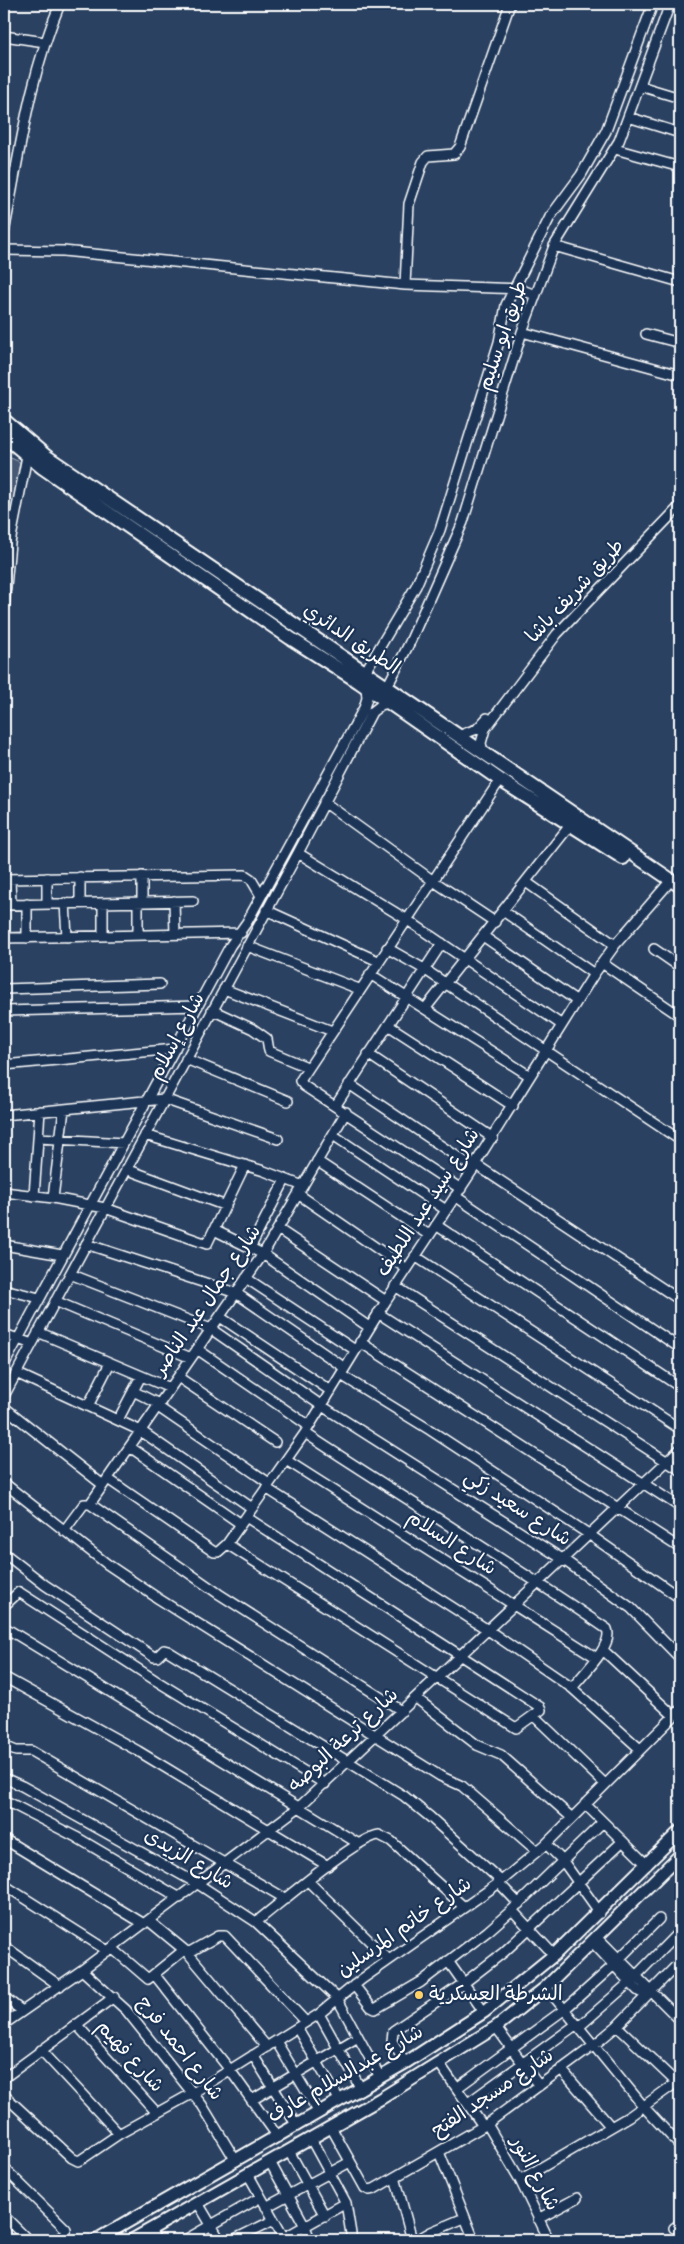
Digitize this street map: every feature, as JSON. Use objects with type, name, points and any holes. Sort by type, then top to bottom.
[{"type":"highway","name":"الطريق الدائري","points":[[4,420],[46,456],[500,780],[515,782],[680,886]]},
{"type":"highway","name":"الطريق الدائري","points":[[4,436],[27,456],[158,548],[270,615]]},
{"type":"highway","name":"الطريق الدائري","points":[[293,632],[365,672],[501,764],[515,782],[571,824],[680,895]]},
{"type":"highway","points":[[500,780],[504,772],[501,764]]},
{"type":"main road","name":"شارع عبدالسلام عارف","points":[[96,2240],[405,2063],[484,2012],[554,1955],[600,1913],[680,1832]]},
{"type":"main road","name":"شارع عبدالسلام عارف","points":[[132,2240],[153,2235],[198,2203],[380,2099],[496,2026],[546,1987],[595,1941],[680,1855]]},
{"type":"main road","points":[[365,2086],[380,2099]]},
{"type":"main road","points":[[343,2099],[355,2103],[356,2113]]},
{"type":"street","points":[[4,233],[33,85],[45,42],[60,4]]},
{"type":"street","points":[[405,286],[409,204],[423,162],[425,158],[432,154],[450,155],[458,151],[486,77],[510,4]]},
{"type":"street","name":"طريق ابو سليم","points":[[365,672],[416,586],[440,530],[499,342],[506,305],[548,221],[581,175],[603,137],[652,4]]},
{"type":"street","name":"طريق ابو سليم","points":[[387,687],[410,642],[460,529],[522,332],[554,246],[563,228],[615,149],[670,4]]},
{"type":"street","points":[[4,36],[45,42]]},
{"type":"street","points":[[640,86],[680,98]]},
{"type":"street","points":[[628,117],[680,133]]},
{"type":"street","points":[[615,149],[680,167]]},
{"type":"street","points":[[554,246],[680,282]]},
{"type":"street","points":[[4,250],[63,251],[405,286],[526,290],[535,295]]},
{"type":"street","points":[[522,332],[680,375]]},
{"type":"street","points":[[646,334],[680,343]]},
{"type":"street","points":[[4,608],[7,543],[27,456]]},
{"type":"street","name":"طريق شريف باشا","points":[[483,752],[483,733],[502,705],[572,618],[680,506]]},
{"type":"street","name":"شارع إسلام","points":[[4,1396],[298,853],[365,715],[366,686]]},
{"type":"street","name":"شارع إسلام","points":[[4,1365],[230,946],[261,896],[365,715],[389,702]]},
{"type":"street","name":"طريق شريف باشا","points":[[458,736],[476,729],[496,708],[502,705]]},
{"type":"street","points":[[500,780],[301,1077],[301,1084],[346,1112],[458,1193],[680,1348]]},
{"type":"street","points":[[324,802],[432,880],[495,922]]},
{"type":"street","points":[[425,1009],[571,824]]},
{"type":"street","points":[[298,853],[406,919],[562,1025]]},
{"type":"street","points":[[193,901],[7,905],[7,879],[245,875],[251,879],[261,896]]},
{"type":"street","points":[[138,935],[142,876]]},
{"type":"street","points":[[47,878],[47,904]]},
{"type":"street","points":[[80,878],[80,903]]},
{"type":"street","points":[[526,882],[615,945]]},
{"type":"street","name":"شارع سيد عبد اللطيف","points":[[227,1544],[322,1406],[369,1327],[458,1193],[594,974],[615,945],[667,886]]},
{"type":"street","points":[[174,902],[175,934]]},
{"type":"street","points":[[103,903],[103,936]]},
{"type":"street","points":[[27,904],[27,938]]},
{"type":"street","points":[[65,904],[66,937]]},
{"type":"street","points":[[266,910],[378,961]]},
{"type":"street","points":[[504,911],[594,974]]},
{"type":"street","points":[[4,938],[254,933]]},
{"type":"street","points":[[483,936],[577,1001]]},
{"type":"street","points":[[336,1106],[368,1054],[442,943]]},
{"type":"street","points":[[247,946],[359,989]]},
{"type":"street","points":[[387,948],[424,970],[680,1140]]},
{"type":"street","points":[[654,949],[680,967]]},
{"type":"street","points":[[602,963],[680,1016]]},
{"type":"street","points":[[370,974],[530,1076]]},
{"type":"street","points":[[4,989],[160,984]]},
{"type":"street","points":[[224,989],[332,1031]]},
{"type":"street","points":[[4,1011],[198,1006]]},
{"type":"street","points":[[212,1010],[252,1028],[267,1039],[269,1051],[307,1068]]},
{"type":"street","points":[[388,1025],[512,1106]]},
{"type":"street","points":[[4,1065],[175,1049]]},
{"type":"street","points":[[368,1054],[493,1138]]},
{"type":"street","points":[[186,1059],[288,1101]]},
{"type":"street","points":[[349,1084],[680,1300]]},
{"type":"street","points":[[4,1115],[164,1099],[278,1139]]},
{"type":"street","points":[[53,1198],[64,1109]]},
{"type":"street","points":[[34,1196],[40,1111]]},
{"type":"street","name":"شارع جمال عبد الناصر","points":[[64,1531],[84,1504],[90,1504],[106,1482],[263,1254],[346,1112]]},
{"type":"street","points":[[145,1135],[285,1180],[407,1269]]},
{"type":"street","points":[[332,1135],[446,1210]]},
{"type":"street","points":[[39,1138],[124,1143]]},
{"type":"street","points":[[317,1161],[429,1235]]},
{"type":"street","points":[[4,1192],[53,1198],[106,1208],[203,1244],[209,1242],[244,1166]]},
{"type":"street","points":[[126,1169],[226,1206]]},
{"type":"street","points":[[250,1248],[285,1180]]},
{"type":"street","points":[[436,1225],[680,1387]]},
{"type":"street","points":[[278,1229],[386,1301]]},
{"type":"street","points":[[214,1230],[263,1254],[369,1327]]},
{"type":"street","points":[[86,1244],[236,1294],[343,1371],[590,1535],[680,1598]]},
{"type":"street","points":[[4,1245],[62,1255]]},
{"type":"street","points":[[416,1256],[680,1429]]},
{"type":"street","name":"شارع سعيد زكي","points":[[70,1274],[211,1329],[322,1406],[564,1560],[631,1608],[680,1658]]},
{"type":"street","points":[[246,1278],[355,1350]]},
{"type":"street","points":[[395,1286],[680,1470]]},
{"type":"street","points":[[4,1289],[39,1298]]},
{"type":"street","points":[[55,1302],[191,1358]]},
{"type":"street","points":[[378,1313],[680,1507]]},
{"type":"street","points":[[220,1316],[330,1391]]},
{"type":"street","points":[[38,1332],[170,1388]]},
{"type":"street","points":[[4,1334],[32,1344]]},
{"type":"street","points":[[360,1342],[680,1548]]},
{"type":"street","points":[[198,1349],[407,1500],[539,1583],[607,1629],[609,1639],[603,1650],[572,1688]]},
{"type":"street","points":[[88,1406],[110,1363]]},
{"type":"street","points":[[16,1373],[141,1431],[252,1508]]},
{"type":"street","points":[[118,1420],[141,1376]]},
{"type":"street","points":[[178,1377],[275,1442]]},
{"type":"street","points":[[133,1391],[158,1405],[268,1486],[488,1630],[572,1688],[640,1749]]},
{"type":"street","points":[[4,1407],[106,1482],[214,1552],[218,1552],[227,1544],[439,1677],[516,1728],[541,1710],[540,1707],[462,1655],[243,1521],[130,1447]]},
{"type":"street","name":"شارع ترعة البوصه","points":[[4,2024],[110,1950],[299,1807],[680,1449]]},
{"type":"street","name":"شارع السلام","points":[[286,1460],[597,1658]]},
{"type":"street","points":[[4,1483],[64,1531],[173,1609],[440,1776],[468,1790],[537,1852]]},
{"type":"street","points":[[90,1504],[219,1594],[402,1711]]},
{"type":"street","points":[[4,1553],[45,1584],[154,1657],[157,1657],[164,1650],[168,1650],[412,1802],[500,1882],[530,1929],[554,1955]]},
{"type":"street","points":[[5,1604],[19,1592],[155,1680],[325,1784]]},
{"type":"street","points":[[4,1627],[358,1844]]},
{"type":"street","points":[[603,1650],[677,1713]]},
{"type":"street","points":[[4,1678],[138,1751],[270,1829],[328,1866]]},
{"type":"street","points":[[416,1698],[477,1745],[501,1755],[571,1817]]},
{"type":"street","name":"شارع خاتم المرسلين","points":[[4,2094],[76,2160],[82,2159],[119,2134],[193,2093],[319,2014],[354,1985],[500,1882],[546,1844],[677,1713]]},
{"type":"street","points":[[534,1716],[605,1784]]},
{"type":"street","points":[[4,1746],[16,1752],[31,1751],[286,1899]]},
{"type":"street","name":"شارع الزيدى","points":[[4,1778],[22,1786],[198,1884],[256,1922],[337,1998],[380,2077]]},
{"type":"street","points":[[4,1800],[76,1837],[180,1898]]},
{"type":"street","points":[[585,1804],[647,1865]]},
{"type":"street","points":[[354,1985],[371,2008],[377,2009],[421,1982],[515,1907],[603,1822]]},
{"type":"street","points":[[256,1922],[328,1866],[373,1835],[379,1835],[387,1839],[464,1907]]},
{"type":"street","points":[[4,1839],[146,1923],[186,1952],[267,2047]]},
{"type":"street","points":[[405,2063],[392,2040],[393,2031],[464,1984],[530,1929],[623,1842]]},
{"type":"street","points":[[546,1844],[563,1861],[600,1913]]},
{"type":"street","points":[[308,1881],[389,1960]]},
{"type":"street","points":[[4,1885],[110,1950],[148,1979],[186,1952],[218,1936],[225,1936],[306,2022]]},
{"type":"street","points":[[456,2088],[565,2010],[659,1919]]},
{"type":"street","points":[[468,2103],[577,2024],[581,2025],[632,1979],[674,1936]]},
{"type":"street","points":[[595,1941],[632,1979],[640,1992],[651,1992],[680,2020]]},
{"type":"street","points":[[4,1946],[60,1986]]},
{"type":"street","points":[[448,1962],[484,2012]]},
{"type":"street","name":"شارع مسجد الفتح","points":[[331,2128],[365,2188],[369,2190],[485,2125],[539,2086],[617,2026],[680,1962]]},
{"type":"street","name":"شارع احمد فرج","points":[[82,1970],[114,1997],[126,2010],[193,2093],[236,2161]]},
{"type":"street","points":[[154,1974],[230,2070],[278,2137]]},
{"type":"street","points":[[546,1987],[644,2107],[680,2146]]},
{"type":"street","points":[[4,2078],[114,1997]]},
{"type":"street","points":[[4,1998],[22,2011]]},
{"type":"street","points":[[319,2014],[338,2048],[365,2086]]},
{"type":"street","name":"شارع فهيم","points":[[76,2024],[156,2113]]},
{"type":"street","points":[[496,2026],[539,2086]]},
{"type":"street","points":[[520,2180],[644,2107],[679,2083],[617,2026]]},
{"type":"street","points":[[297,2028],[316,2061],[343,2099]]},
{"type":"street","points":[[252,2100],[358,2036]]},
{"type":"street","points":[[276,2041],[319,2113]]},
{"type":"street","points":[[41,2050],[119,2134]]},
{"type":"street","points":[[253,2056],[297,2126]]},
{"type":"street","name":"شارع النور","points":[[439,2063],[485,2125],[520,2180],[549,2240]]},
{"type":"street","points":[[561,2069],[611,2127]]},
{"type":"street","points":[[311,2139],[346,2203],[352,2240]]},
{"type":"street","points":[[289,2151],[325,2216]]},
{"type":"street","points":[[439,2152],[474,2240]]},
{"type":"street","points":[[270,2162],[305,2226],[310,2240]]},
{"type":"street","points":[[266,2207],[350,2162]]},
{"type":"street","points":[[4,2168],[66,2229],[66,2235],[55,2240]]},
{"type":"street","points":[[248,2174],[274,2220],[282,2239],[346,2203]]},
{"type":"street","points":[[395,2176],[412,2240]]},
{"type":"street","points":[[185,2240],[261,2197]]},
{"type":"street","points":[[538,2218],[577,2198]]},
{"type":"street","points":[[198,2203],[220,2240]]},
{"type":"street","points":[[4,2216],[28,2240]]},
{"type":"street","points":[[418,2240],[431,2232],[464,2218]]},
{"type":"street","points":[[233,2240],[274,2220]]},
{"type":"shaded area","points":[[4,455],[20,462],[12,520],[4,518]]},
{"type":"place","name":"الشرطة العسكرية","points":[[419,1995]]}]
